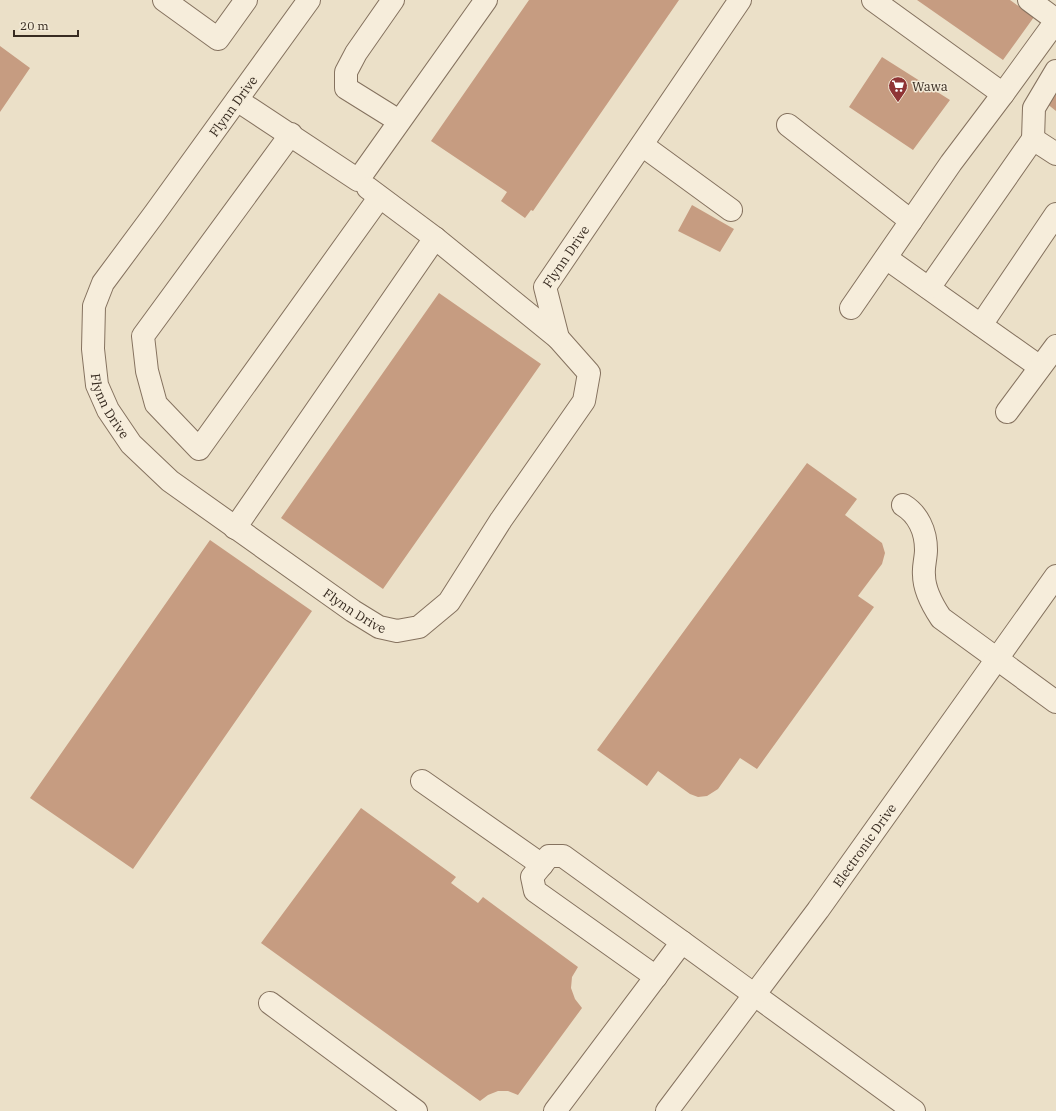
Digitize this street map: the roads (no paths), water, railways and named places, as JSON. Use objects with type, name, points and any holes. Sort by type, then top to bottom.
[{"type":"street","points":[[164,0],[218,39],[246,0]]},
{"type":"street","name":"Flynn Drive","points":[[309,0],[155,213],[102,283],[94,306],[93,349],[97,385],[108,410],[131,444],[170,481],[290,568],[379,628],[397,631],[419,627],[448,602],[513,502],[584,401],[589,373],[558,338],[545,287],[740,0]]},
{"type":"street","points":[[392,0],[356,54],[346,72],[346,88],[399,121]]},
{"type":"street","points":[[358,180],[486,0]]},
{"type":"street","points":[[873,0],[1003,94]]},
{"type":"street","points":[[851,308],[951,163],[1056,20],[1029,0]]},
{"type":"street","points":[[929,288],[1033,139],[1034,108],[1056,70]]},
{"type":"street","points":[[237,100],[291,134],[358,180],[379,198],[435,238],[558,338]]},
{"type":"street","points":[[788,125],[911,221]]},
{"type":"street","points":[[291,134],[143,336],[147,371],[156,404],[199,449],[379,198]]},
{"type":"street","points":[[1033,139],[1056,154]]},
{"type":"street","points":[[642,145],[731,210]]},
{"type":"street","points":[[981,325],[1048,240],[1056,214]]},
{"type":"street","points":[[235,528],[435,238]]},
{"type":"street","points":[[886,258],[1040,367]]},
{"type":"street","points":[[1007,412],[1056,346]]},
{"type":"street","points":[[902,505],[913,511],[924,535],[926,551],[924,575],[934,608],[941,618],[997,657],[1056,702]]},
{"type":"street","name":"Electronic Drive","points":[[667,1111],[818,910],[1056,576]]},
{"type":"street","points":[[422,781],[542,865]]},
{"type":"street","points":[[656,977],[535,892],[532,877],[549,856],[563,856],[914,1111]]},
{"type":"street","points":[[555,1111],[682,942]]},
{"type":"street","points":[[270,1003],[416,1111]]},
{"type":"place","name":"Wawa","points":[[898,103]]}]
